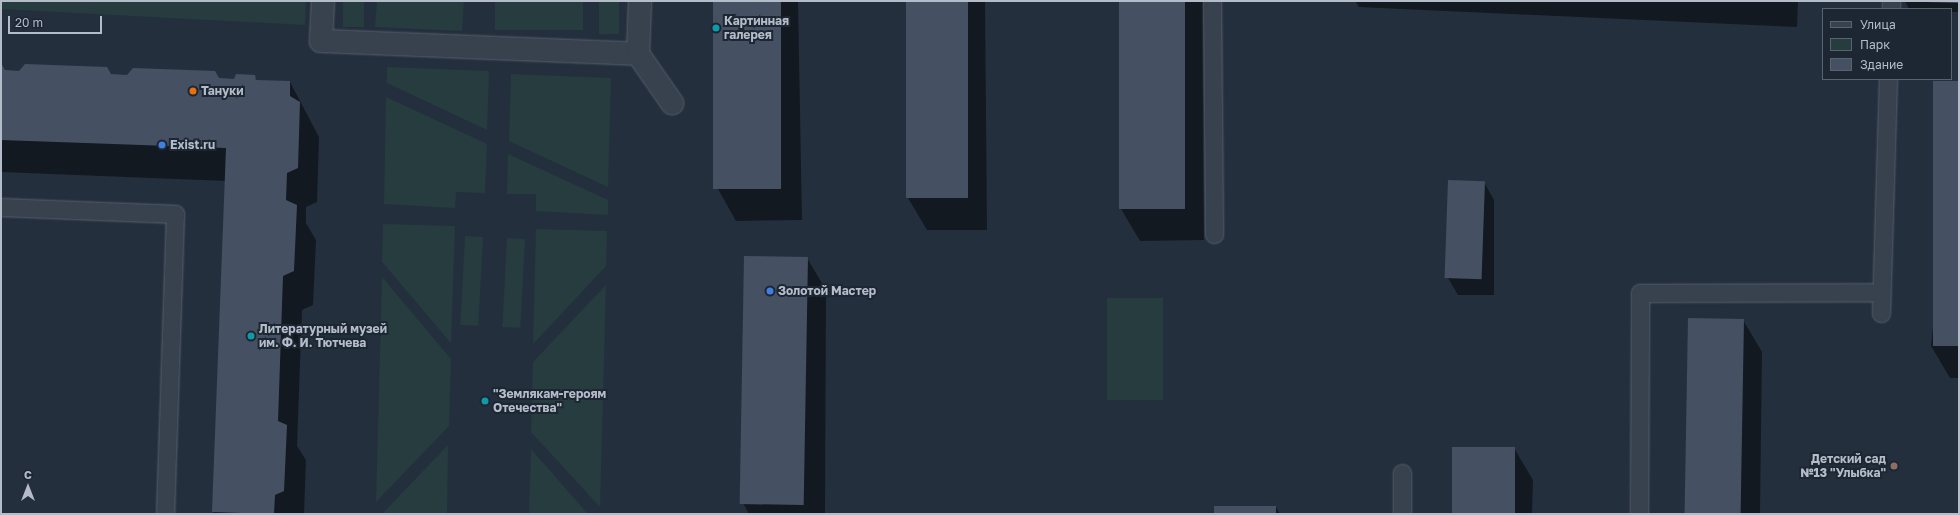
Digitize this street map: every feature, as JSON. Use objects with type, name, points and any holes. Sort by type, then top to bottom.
[{"type":"street","points":[[323,1],[321,41],[638,54]]},
{"type":"street","points":[[640,1],[638,54],[672,103]]},
{"type":"lane","points":[[1212,1],[1214,234]]},
{"type":"lane","points":[[1881,313],[1888,80]]},
{"type":"lane","points":[[1,207],[175,214],[165,514]]},
{"type":"lane","points":[[1638,514],[1640,294],[1881,292]]},
{"type":"lane","points":[[1402,473],[1402,514]]},
{"type":"green space","points":[[1,1],[306,1],[305,25],[1,9]]},
{"type":"green space","points":[[343,1],[364,1],[364,27],[343,27]]},
{"type":"green space","points":[[377,1],[464,1],[462,31],[375,27]]},
{"type":"green space","points":[[495,1],[583,1],[583,30],[495,30]]},
{"type":"green space","points":[[599,1],[619,1],[619,34],[599,34]]},
{"type":"green space","points":[[387,67],[489,71],[487,130],[387,83]]},
{"type":"green space","points":[[511,74],[611,78],[608,187],[509,141]]},
{"type":"green space","points":[[386,97],[487,144],[485,193],[456,192],[455,208],[384,204]]},
{"type":"green space","points":[[508,154],[608,200],[608,215],[536,211],[536,194],[507,194]]},
{"type":"green space","points":[[383,224],[455,226],[451,343],[382,262]]},
{"type":"green space","points":[[536,229],[607,231],[606,266],[533,344]]},
{"type":"green space","points":[[465,236],[483,237],[478,326],[460,325]]},
{"type":"green space","points":[[507,238],[525,239],[520,328],[502,327]]},
{"type":"green space","points":[[382,277],[451,359],[449,426],[376,502]]},
{"type":"green space","points":[[606,285],[600,507],[531,432],[533,362]]},
{"type":"green space","points":[[1107,298],[1163,298],[1163,400],[1107,400]]},
{"type":"green space","points":[[448,445],[447,514],[382,514]]},
{"type":"green space","points":[[531,449],[588,514],[529,514]]},
{"type":"building","points":[[713,1],[781,1],[781,189],[713,189]]},
{"type":"building","points":[[906,1],[968,1],[968,198],[906,198]]},
{"type":"building","points":[[1119,1],[1185,1],[1185,209],[1119,209]]},
{"type":"building","points":[[1959,1],[1959,3],[1926,2]]},
{"type":"building","points":[[1,63],[5,70],[19,71],[25,64],[107,67],[111,74],[127,75],[133,68],[215,71],[219,78],[234,79],[236,74],[255,75],[256,80],[290,81],[290,96],[300,102],[298,168],[287,173],[286,200],[297,205],[294,271],[283,276],[278,421],[287,425],[284,491],[275,495],[274,514],[212,512],[226,148],[1,140]]},
{"type":"building","points":[[1933,81],[1959,81],[1959,346],[1933,346]]},
{"type":"building","points":[[1448,180],[1485,181],[1482,279],[1445,278]]},
{"type":"building","points":[[744,256],[808,257],[804,505],[740,504]]},
{"type":"building","points":[[1688,318],[1744,319],[1741,514],[1685,514]]},
{"type":"building","points":[[1452,447],[1515,447],[1515,514],[1452,514]]},
{"type":"building","points":[[1214,506],[1276,506],[1276,514],[1214,514]]},
{"type":"place","name":"Картинная галерея","points":[[716,28]]},
{"type":"place","name":"Тануки","points":[[193,91]]},
{"type":"place","name":"Exist.ru","points":[[162,145]]},
{"type":"place","name":"Золотой Мастер","points":[[770,291]]},
{"type":"place","name":"Литературный музей им. Ф. И. Тютчева","points":[[251,336]]},
{"type":"place","name":"\"Землякам-героям Отечества\"","points":[[485,401]]},
{"type":"place","name":"Детский сад №13 \"Улыбка\"","points":[[1894,466]]}]
